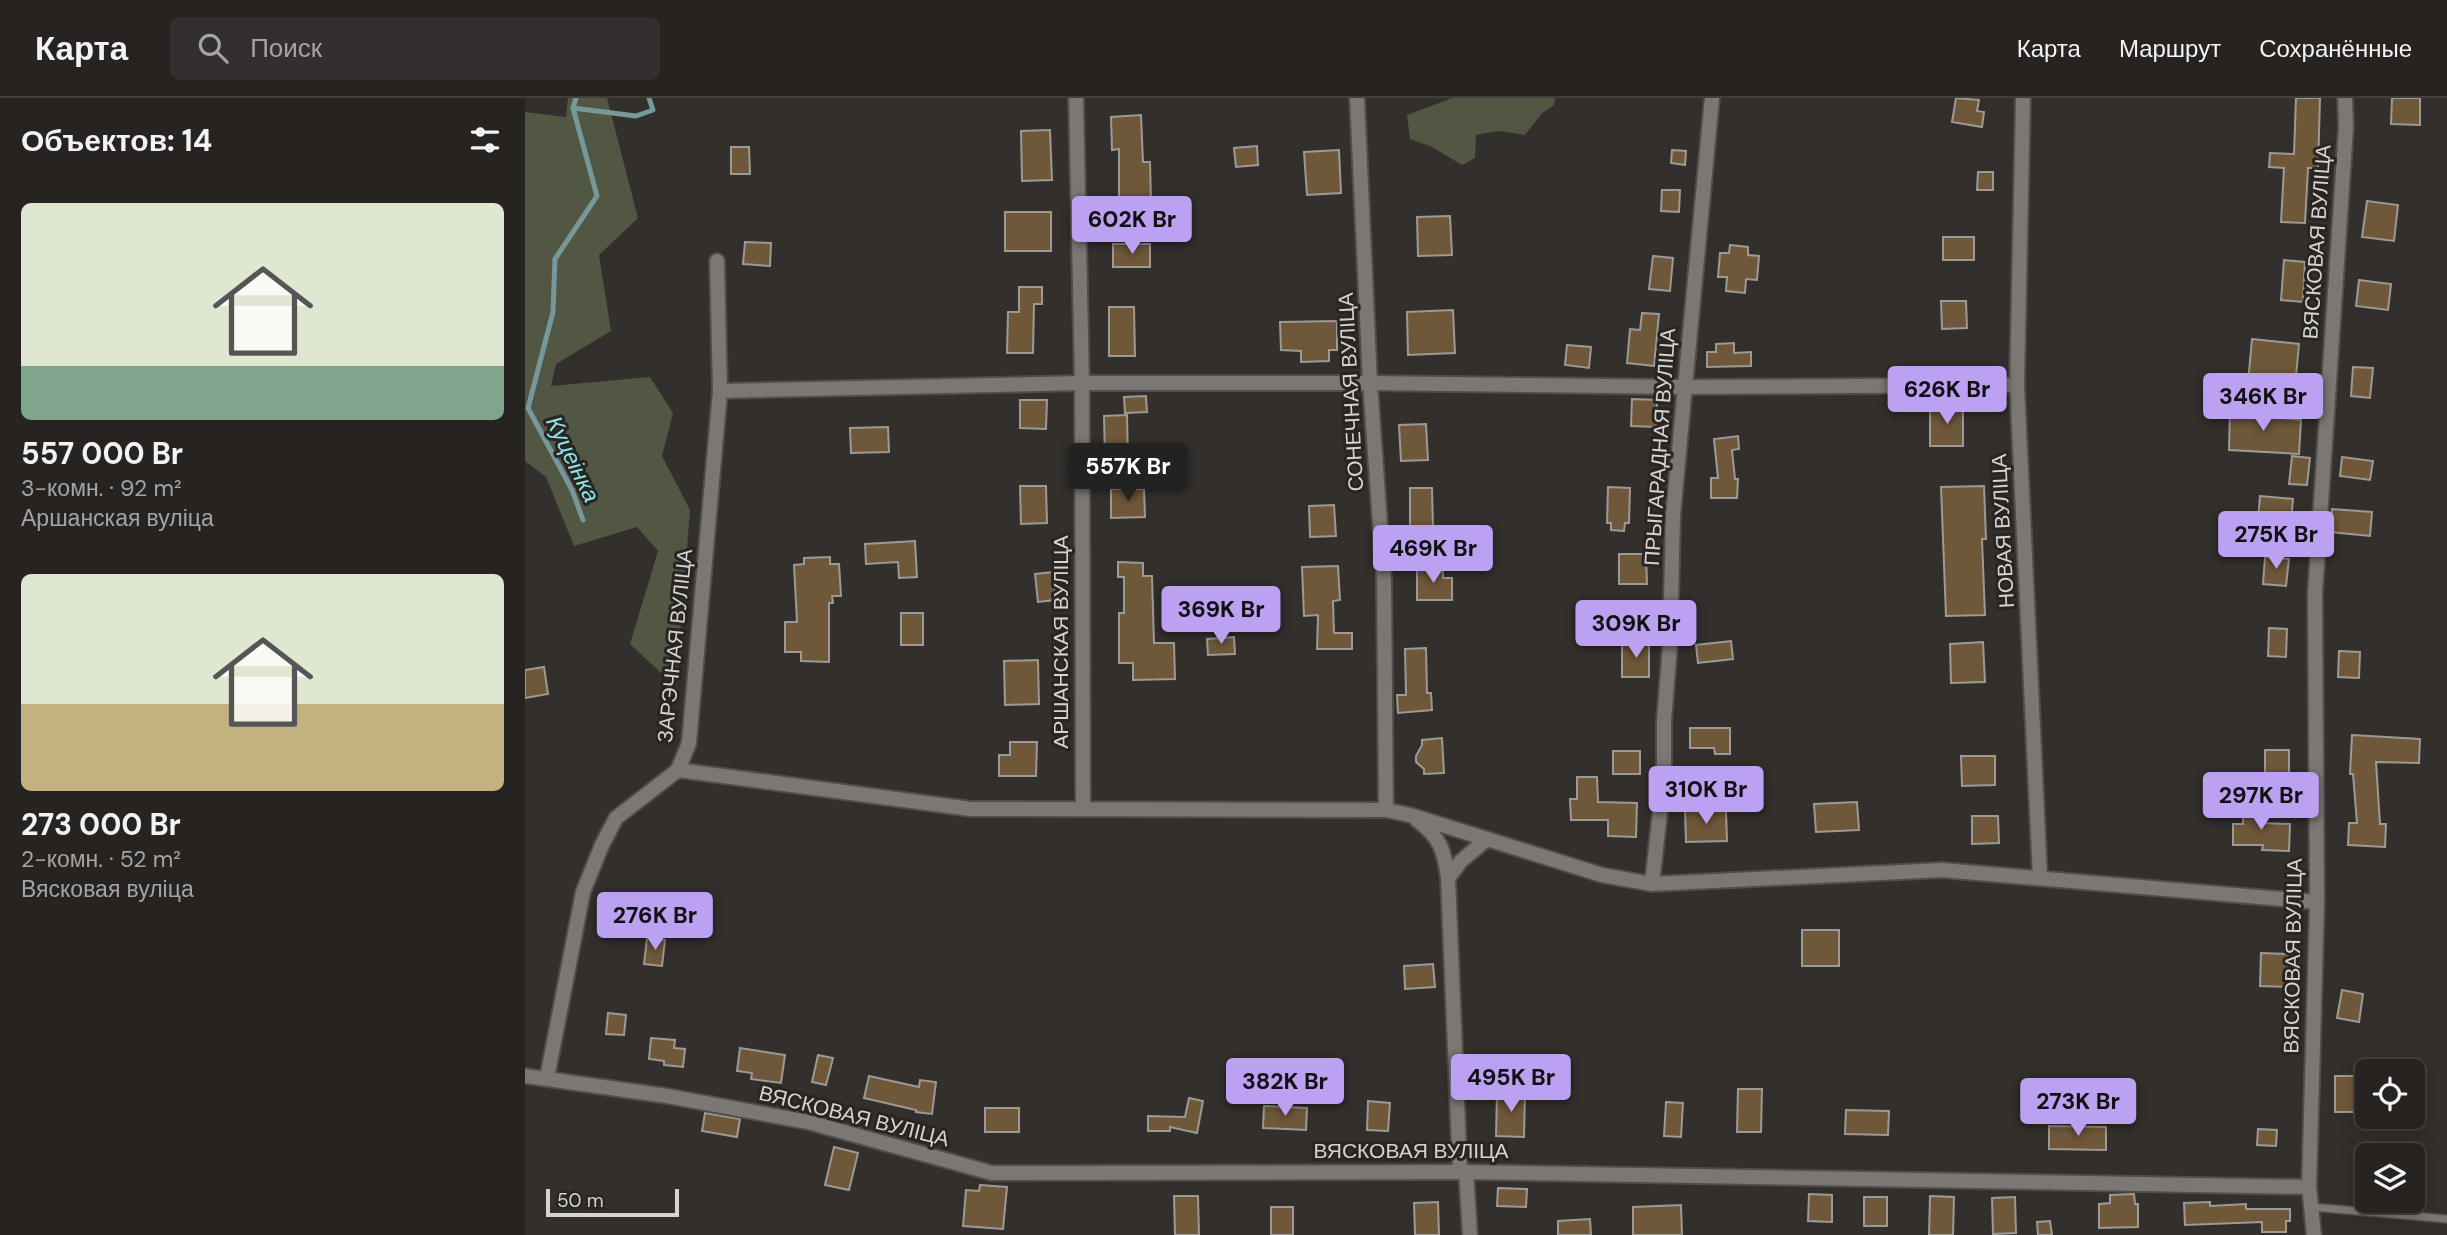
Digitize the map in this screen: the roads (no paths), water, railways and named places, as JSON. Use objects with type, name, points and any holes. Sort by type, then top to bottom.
[{"type":"street","name":"АРШАНСКАЯ ВУЛІЦА","points":[[1076,98],[1082,383],[1083,807]]},
{"type":"street","name":"СОНЕЧНАЯ ВУЛІЦА","points":[[1357,98],[1370,383],[1384,579],[1387,810]]},
{"type":"street","name":"ПРЫГАРАДНАЯ ВУЛІЦА","points":[[1652,884],[1664,776],[1673,515],[1711,98]]},
{"type":"street","name":"НОВАЯ ВУЛІЦА","points":[[2023,98],[2017,385],[2041,878]]},
{"type":"street","name":"ВЯСКОВАЯ ВУЛІЦА","points":[[2314,1235],[2309,1187],[2317,902],[2315,593],[2346,127],[2345,98]]},
{"type":"street","name":"ЗАРЭЧНАЯ ВУЛІЦА","points":[[547,1077],[583,892],[602,845],[616,818],[678,770],[689,743],[720,391],[717,261]]},
{"type":"street","points":[[720,391],[1082,383],[1684,387],[2017,385]]},
{"type":"street","points":[[678,770],[971,809],[1083,807],[1387,810],[1602,875],[1652,884],[1942,870],[2317,902]]},
{"type":"street","points":[[1410,815],[1434,834],[1444,853],[1448,878],[1463,1172],[1470,1235]]},
{"type":"street","points":[[1448,878],[1461,861],[1487,839]]},
{"type":"street","name":"ВЯСКОВАЯ ВУЛІЦА","points":[[525,1076],[667,1096],[808,1122],[992,1173],[1463,1172],[2309,1187]]},
{"type":"lane","points":[[2311,1207],[2447,1219]]},
{"type":"waterway","name":"Куцеінка","points":[[576,98],[573,108],[597,196],[555,259],[553,312],[528,408],[572,490],[583,520]]},
{"type":"waterway","points":[[573,108],[636,116],[653,110],[649,98]]}]
